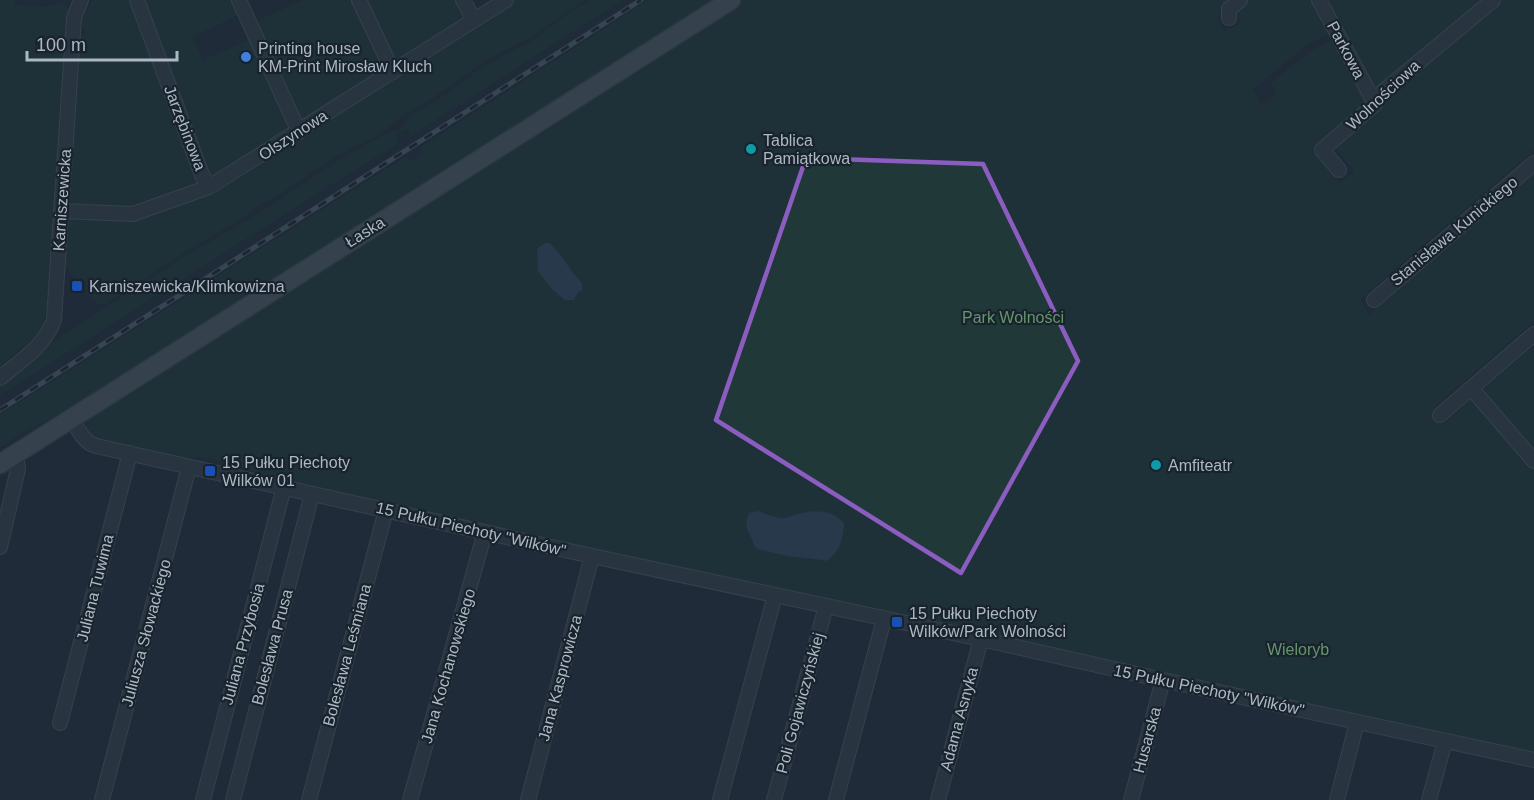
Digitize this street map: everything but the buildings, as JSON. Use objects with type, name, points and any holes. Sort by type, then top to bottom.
[{"type":"main road","name":"Łaska","points":[[0,464],[731,0]]},
{"type":"street","name":"Karniszewicka","points":[[0,378],[32,352],[46,337],[55,315],[74,24],[81,0]]},
{"type":"street","name":"Jarzębinowa","points":[[137,0],[202,175],[209,188]]},
{"type":"street","points":[[239,0],[299,132]]},
{"type":"street","points":[[359,0],[393,72]]},
{"type":"street","points":[[463,0],[474,20]]},
{"type":"street","name":"Olszynowa","points":[[61,211],[133,214],[209,188],[506,0]]},
{"type":"street","points":[[1229,18],[1229,9],[1240,0]]},
{"type":"street","name":"Parkowa","points":[[1320,0],[1373,100]]},
{"type":"street","name":"Wolnościowa","points":[[1339,170],[1322,150],[1375,104],[1373,100],[1493,0]]},
{"type":"street","name":"Stanisława Kunickiego","points":[[1374,300],[1534,163]]},
{"type":"street","points":[[1440,415],[1534,334]]},
{"type":"street","points":[[1471,388],[1534,461]]},
{"type":"street","name":"15 Pułku Piechoty \"Wilków\"","points":[[72,419],[89,444],[592,556],[1534,760]]},
{"type":"street","name":"Juliana Tuwima","points":[[60,723],[130,453]]},
{"type":"street","points":[[0,547],[18,469],[16,454]]},
{"type":"street","name":"Juliusza Słowackiego","points":[[102,800],[189,467]]},
{"type":"street","name":"Juliana Przybosia","points":[[202,800],[284,488]]},
{"type":"street","name":"Bolesława Prusa","points":[[233,800],[312,494]]},
{"type":"street","name":"Bolesława Leśmiana","points":[[309,800],[386,510]]},
{"type":"street","name":"Jana Kochanowskiego","points":[[410,800],[485,532]]},
{"type":"street","name":"Jana Kasprowicza","points":[[528,800],[592,556]]},
{"type":"street","points":[[720,800],[775,595]]},
{"type":"street","name":"Poli Gojawiczyńskiej","points":[[774,800],[826,606]]},
{"type":"street","points":[[836,800],[884,619]]},
{"type":"street","name":"Adama Asnyka","points":[[938,800],[981,639]]},
{"type":"street","name":"Husarska","points":[[1131,800],[1163,680]]},
{"type":"street","points":[[1337,800],[1357,722]]},
{"type":"street","points":[[1429,800],[1445,741]]},
{"type":"highlighted area","points":[[806,158],[983,164],[1078,361],[961,573],[716,420]]},
{"type":"green space","points":[[0,0],[15,0],[15,5],[46,7],[64,2],[68,8],[48,295],[43,329],[0,367]]},
{"type":"green space","points":[[93,0],[130,0],[198,185],[128,209],[69,207],[80,36],[86,34],[82,22]]},
{"type":"green space","points":[[144,0],[232,0],[238,15],[192,37],[203,60],[250,40],[290,130],[213,178],[209,175]]},
{"type":"green space","points":[[303,0],[352,0],[383,70],[302,122],[255,22]]},
{"type":"green space","points":[[366,0],[459,0],[466,18],[396,63]]},
{"type":"green space","points":[[516,0],[584,0],[529,38],[479,65],[434,97],[400,117],[378,135],[336,156],[233,224],[104,304],[99,304],[88,293],[92,289],[65,267],[69,216],[113,221],[191,200],[215,191]]},
{"type":"green space","points":[[590,0],[622,0],[412,135],[406,128],[395,135],[399,143],[0,395],[0,384],[41,350],[181,259],[263,211],[349,154],[387,133],[398,130],[404,126],[408,117],[449,93],[478,70],[534,40]]},
{"type":"green space","points":[[649,0],[718,0],[99,394],[96,392],[0,447],[0,415],[407,156],[410,161],[415,160],[423,154],[420,148]]},
{"type":"green space","name":"Park Wolności","points":[[743,0],[1236,0],[1216,17],[1224,32],[1242,23],[1234,10],[1246,0],[1313,0],[1329,33],[1306,45],[1253,89],[1262,106],[1276,94],[1271,83],[1311,51],[1333,40],[1368,105],[1313,152],[1340,183],[1355,171],[1334,146],[1502,0],[1534,0],[1534,150],[1360,299],[1369,315],[1534,174],[1534,321],[1434,409],[1445,423],[1474,397],[1534,466],[1534,755],[278,481],[278,478],[208,458],[175,456],[174,459],[95,441],[91,437],[86,424],[98,408]]},
{"type":"green space","points":[[1329,0],[1484,0],[1378,89],[1367,78]]},
{"type":"green space","points":[[1534,346],[1534,453],[1480,392]]},
{"type":"water","points":[[545,243],[554,247],[582,283],[582,290],[578,292],[574,300],[565,300],[553,290],[538,271],[538,248]]},
{"type":"water","points":[[758,511],[783,518],[815,511],[834,515],[844,523],[840,544],[827,561],[787,556],[758,549],[754,546],[746,524],[749,513]]},
{"type":"railway","points":[[0,410],[641,0]]},
{"type":"place","name":"Printing house KM-Print Mirosław Kluch","points":[[246,57]]},
{"type":"place","name":"Tablica Pamiątkowa","points":[[751,149]]},
{"type":"place","name":"Karniszewicka/Klimkowizna","points":[[77,286]]},
{"type":"place","name":"Amfiteatr","points":[[1156,465]]},
{"type":"place","name":"15 Pułku Piechoty Wilków 01","points":[[210,471]]},
{"type":"place","name":"15 Pułku Piechoty Wilków/Park Wolności","points":[[897,622]]},
{"type":"park label","name":"Wieloryb","points":[[1298,649]]}]
